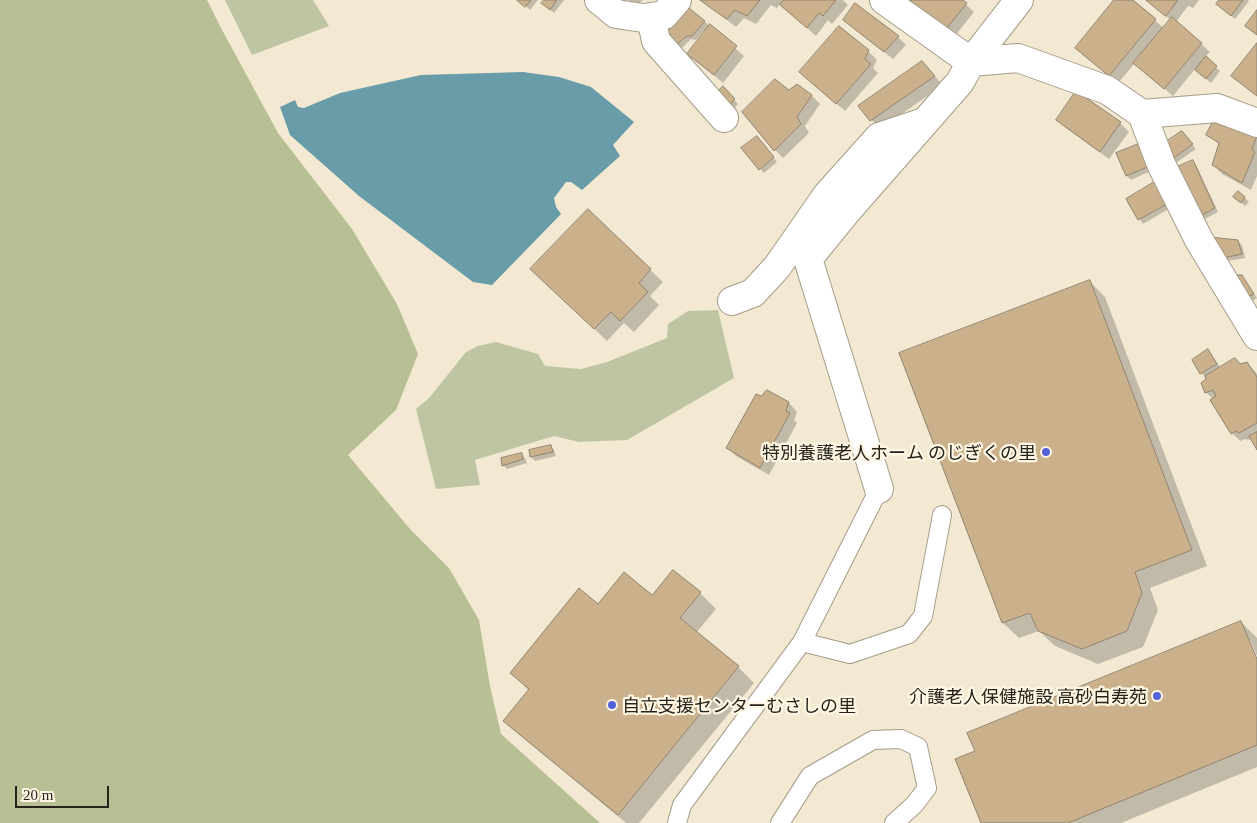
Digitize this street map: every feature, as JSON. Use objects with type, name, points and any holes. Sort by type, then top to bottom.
[{"type":"street","points":[[599,0],[616,14],[643,18],[664,15],[677,0]]},
{"type":"street","points":[[884,0],[971,62],[1018,58],[1108,90],[1142,114],[1161,164],[1200,240],[1257,336]]},
{"type":"street","points":[[879,489],[808,259],[836,224],[960,82],[971,62],[1019,0]]},
{"type":"street","points":[[651,17],[656,41],[724,118]]},
{"type":"street","points":[[1142,114],[1217,108],[1257,123]]},
{"type":"street","points":[[732,301],[752,293],[777,268],[827,195],[880,137],[925,122]]},
{"type":"lane","points":[[677,823],[682,805],[802,642],[879,489]]},
{"type":"lane","points":[[802,642],[850,654],[909,634],[923,616],[942,515]]},
{"type":"lane","points":[[780,823],[810,776],[873,740],[901,739],[918,747],[927,788],[914,805],[894,823]]},
{"type":"green space","points":[[0,0],[207,0],[278,133],[352,229],[397,304],[418,354],[396,410],[348,455],[410,529],[449,568],[479,620],[490,686],[501,734],[600,823],[0,823]]},
{"type":"green space","points":[[225,0],[313,0],[329,26],[252,55]]},
{"type":"green space","points":[[718,310],[734,378],[627,440],[579,442],[554,436],[475,460],[480,485],[436,489],[416,409],[429,398],[466,352],[478,346],[496,342],[538,354],[545,366],[581,369],[607,362],[667,338],[668,324],[688,311]]},
{"type":"water","points":[[523,72],[559,77],[591,87],[634,122],[613,145],[620,156],[582,190],[571,182],[566,182],[554,198],[556,207],[561,214],[492,285],[473,282],[359,196],[290,135],[280,107],[295,100],[298,107],[304,108],[340,93],[421,75]]},
{"type":"building","points":[[517,0],[531,0],[525,7]]},
{"type":"building","points":[[544,0],[557,0],[550,10],[541,3]]},
{"type":"building","points":[[700,0],[760,0],[747,16],[735,10],[727,19]]},
{"type":"building","points":[[784,0],[836,0],[823,16],[819,13],[807,28],[780,5]]},
{"type":"building","points":[[910,0],[963,0],[967,3],[946,29]]},
{"type":"building","points":[[1114,0],[1133,0],[1156,19],[1109,76],[1075,48]]},
{"type":"building","points":[[1146,0],[1178,0],[1166,16]]},
{"type":"building","points":[[1219,0],[1243,0],[1231,16],[1216,4]]},
{"type":"building","points":[[855,3],[899,36],[884,52],[843,20]]},
{"type":"building","points":[[689,8],[705,21],[692,36],[687,36],[677,44],[666,34]]},
{"type":"building","points":[[1257,10],[1257,35],[1245,26]]},
{"type":"building","points":[[1172,17],[1202,43],[1164,89],[1133,63]]},
{"type":"building","points":[[710,24],[737,46],[714,75],[687,54]]},
{"type":"building","points":[[839,26],[869,50],[865,59],[871,64],[836,104],[799,72]]},
{"type":"building","points":[[1257,43],[1257,96],[1231,76]]},
{"type":"building","points":[[1206,56],[1217,66],[1206,79],[1195,70]]},
{"type":"building","points":[[922,61],[935,76],[870,121],[858,106]]},
{"type":"building","points":[[775,79],[789,90],[797,84],[812,95],[797,117],[801,124],[774,151],[742,112]]},
{"type":"building","points":[[723,86],[735,99],[728,107],[717,93]]},
{"type":"building","points":[[1076,91],[1121,122],[1100,152],[1056,120]]},
{"type":"building","points":[[1215,118],[1224,119],[1257,136],[1252,149],[1255,152],[1242,183],[1212,165],[1219,143],[1206,135]]},
{"type":"building","points":[[1182,131],[1193,144],[1172,159],[1161,145]]},
{"type":"building","points":[[757,136],[774,157],[759,170],[741,148]]},
{"type":"building","points":[[1141,143],[1150,166],[1126,176],[1116,153]]},
{"type":"building","points":[[1193,160],[1215,208],[1200,216],[1177,167]]},
{"type":"building","points":[[1156,181],[1169,203],[1138,220],[1126,199]]},
{"type":"building","points":[[1238,191],[1245,197],[1241,203],[1233,197]]},
{"type":"building","points":[[588,209],[651,269],[639,283],[648,292],[620,321],[611,312],[594,329],[530,269]]},
{"type":"building","points":[[1210,237],[1238,240],[1242,254],[1223,258]]},
{"type":"building","points":[[1231,275],[1242,275],[1254,294],[1246,298]]},
{"type":"building","name":"特別養護老人ホーム のじぎくの里","points":[[1090,280],[1192,550],[1135,572],[1142,593],[1127,631],[1082,649],[1038,631],[1030,613],[1002,623],[899,353]]},
{"type":"building","points":[[1208,349],[1217,364],[1200,374],[1192,360]]},
{"type":"building","points":[[1235,358],[1240,364],[1247,362],[1257,377],[1257,423],[1239,433],[1236,431],[1231,434],[1210,400],[1216,396],[1213,390],[1205,393],[1201,383],[1206,379],[1205,376]]},
{"type":"building","points":[[767,390],[789,402],[786,411],[790,413],[760,468],[726,448],[756,394],[761,396]]},
{"type":"building","points":[[1257,432],[1257,450],[1249,436]]},
{"type":"building","points":[[551,445],[553,452],[530,457],[529,450]]},
{"type":"building","points":[[522,453],[523,459],[502,466],[501,458]]},
{"type":"building","name":"自立支援センターむさしの里","points":[[673,570],[701,592],[680,618],[739,666],[618,815],[503,721],[529,689],[510,673],[579,588],[598,604],[624,572],[652,595]]},
{"type":"building","name":"介護老人保健施設 高砂白寿苑","points":[[1241,621],[1257,659],[1257,745],[1068,823],[981,823],[955,759],[975,751],[967,733]]},
{"type":"place","name":"特別養護老人ホーム のじぎくの里","points":[[1046,452]]},
{"type":"place","name":"介護老人保健施設 高砂白寿苑","points":[[1157,696]]},
{"type":"place","name":"自立支援センターむさしの里","points":[[612,705]]}]
